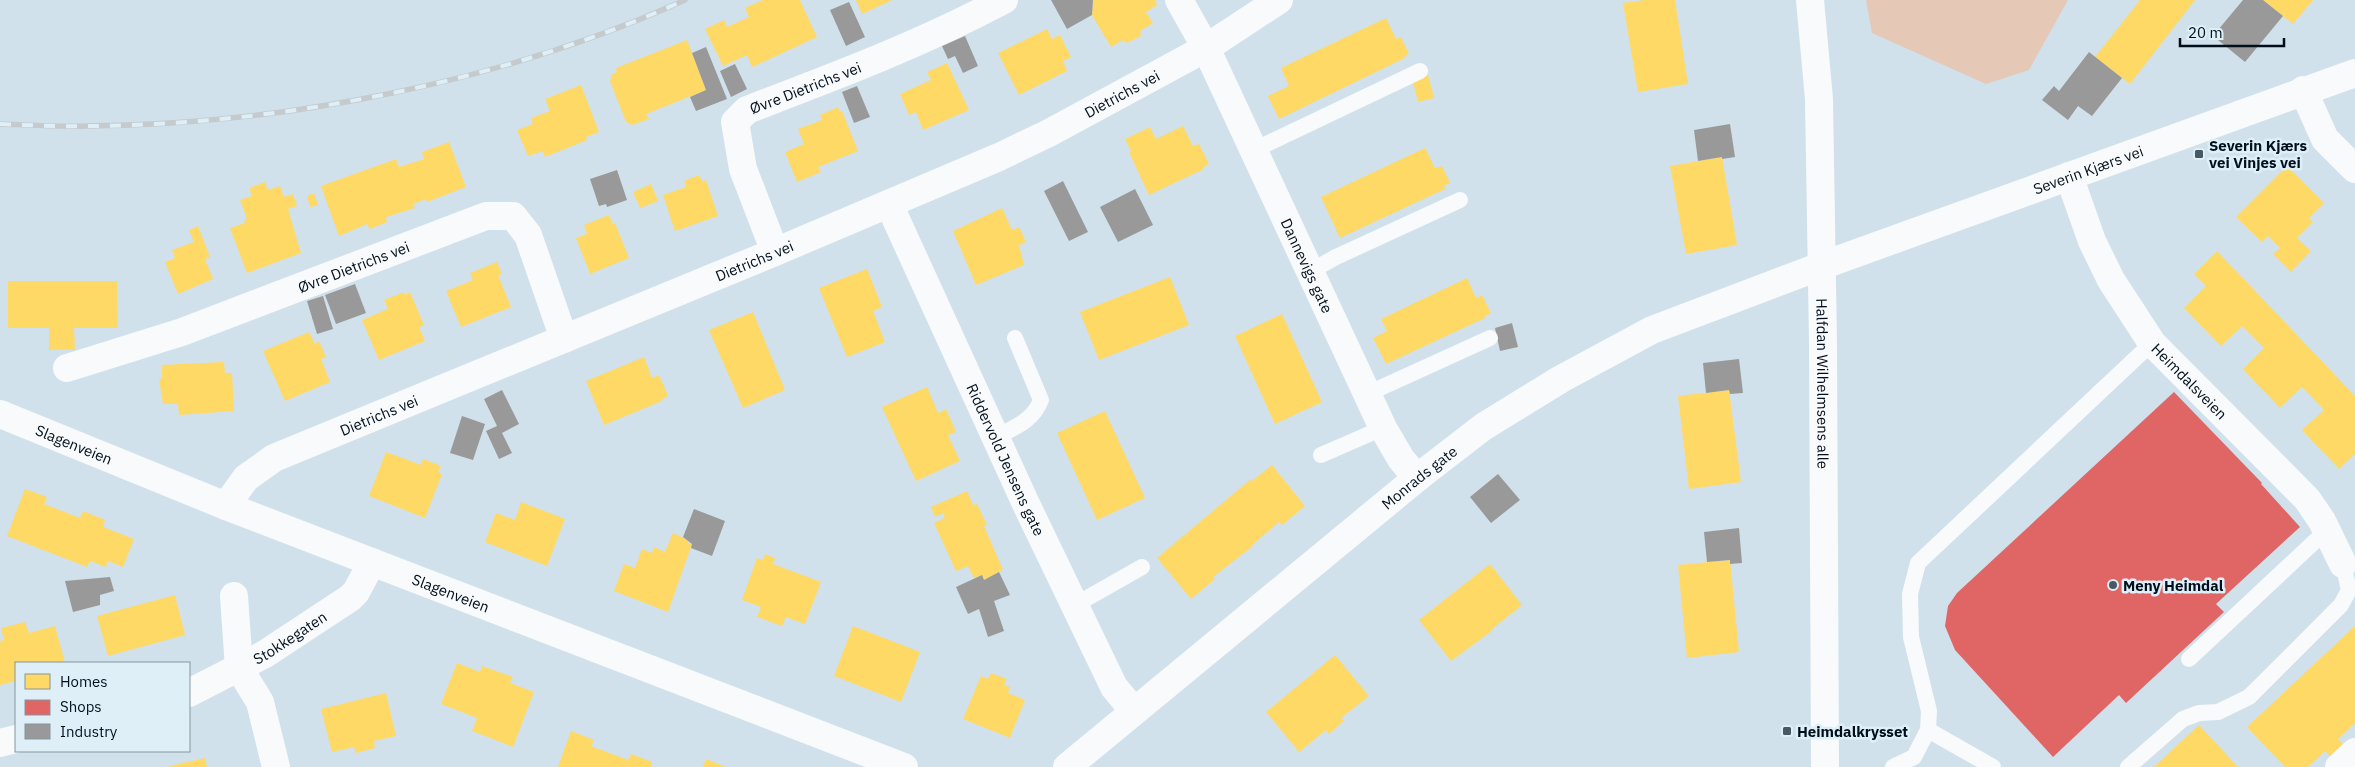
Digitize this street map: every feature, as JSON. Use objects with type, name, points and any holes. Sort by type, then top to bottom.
[{"type":"street","name":"Øvre Dietrichs vei","points":[[775,252],[743,169],[735,122],[747,110],[879,60],[958,25],[1004,0]]},
{"type":"street","points":[[1179,0],[1206,48]]},
{"type":"street","name":"Dietrichs vei","points":[[226,506],[246,478],[274,458],[775,252],[1049,133],[1206,48],[1279,0]]},
{"type":"street","name":"Halfdan Wilhelmsens alle","points":[[1810,0],[1819,99],[1824,767]]},
{"type":"street","name":"Dannevigs gate","points":[[1206,48],[1252,151],[1311,271],[1383,428],[1401,459],[1417,478]]},
{"type":"street","name":"Severin Kjærs vei","points":[[1821,266],[2303,90],[2355,73]]},
{"type":"street","points":[[2303,90],[2325,139],[2355,169]]},
{"type":"street","name":"Heimdalsveien","points":[[2069,176],[2092,241],[2111,280],[2152,343],[2307,500],[2327,530],[2343,564]]},
{"type":"street","name":"Riddervold Jensens gate","points":[[888,204],[1114,687],[1133,710]]},
{"type":"street","name":"Øvre Dietrichs vei","points":[[67,368],[182,332],[486,216],[504,214],[513,216],[528,235],[564,338]]},
{"type":"street","name":"Monrads gate","points":[[1067,767],[1133,710],[1417,478],[1483,427],[1560,379],[1652,330],[1821,266]]},
{"type":"street","name":"Slagenveien","points":[[0,414],[226,506],[904,767]]},
{"type":"street","name":"Stokkegaten","points":[[190,692],[265,654],[350,598],[356,592],[372,562]]},
{"type":"street","points":[[234,596],[239,668],[260,702],[276,767]]},
{"type":"street","points":[[0,744],[15,739]]},
{"type":"street","points":[[2339,767],[2355,752]]},
{"type":"lane","points":[[1252,151],[1420,71]]},
{"type":"lane","points":[[1311,271],[1336,256],[1460,200]]},
{"type":"lane","points":[[996,437],[1029,420],[1037,410],[1041,400],[1015,338]]},
{"type":"lane","points":[[1367,394],[1383,384],[1490,338]]},
{"type":"lane","points":[[1893,767],[1914,757],[1928,730],[1929,711],[1911,637],[1910,594],[1918,563],[2152,343]]},
{"type":"lane","points":[[1321,455],[1383,428]]},
{"type":"lane","points":[[2190,659],[2327,530]]},
{"type":"lane","points":[[2128,767],[2183,719],[2199,713],[2218,712],[2249,697],[2341,605],[2349,590],[2343,564]]},
{"type":"lane","points":[[1075,605],[1142,567]]},
{"type":"lane","points":[[1928,730],[1993,767]]},
{"type":"shaded area","points":[[1866,0],[2068,0],[2029,70],[1986,84],[1872,33]]},
{"type":"building: Homes","points":[[763,0],[800,0],[817,37],[752,67],[747,55],[723,66],[705,29],[724,20],[727,27],[749,17],[745,8]]},
{"type":"building: Homes","points":[[856,0],[892,0],[862,14]]},
{"type":"building: Homes","points":[[1093,0],[1155,0],[1157,5],[1146,12],[1153,23],[1140,31],[1141,36],[1127,43],[1123,40],[1111,47],[1092,15]]},
{"type":"building: Homes","points":[[1645,0],[1675,0],[1688,84],[1638,92],[1623,3]]},
{"type":"building: Homes","points":[[2140,0],[2195,0],[2130,84],[2095,57]]},
{"type":"building: Homes","points":[[2263,0],[2313,0],[2293,24]]},
{"type":"building: Homes","points":[[1386,18],[1396,39],[1401,37],[1409,54],[1405,58],[1279,119],[1268,96],[1289,86],[1281,68]]},
{"type":"building: Homes","points":[[1047,29],[1052,39],[1060,35],[1071,57],[1063,61],[1067,71],[1019,95],[998,53]]},
{"type":"building: Homes","points":[[687,40],[706,90],[646,114],[649,119],[632,125],[626,122],[610,81],[612,74],[617,72],[616,68]]},
{"type":"building: Homes","points":[[947,63],[969,110],[923,130],[916,112],[909,115],[900,94],[931,80],[927,72]]},
{"type":"building: Homes","points":[[1428,75],[1434,98],[1418,102],[1412,78]]},
{"type":"building: Homes","points":[[581,85],[599,132],[586,137],[587,140],[545,157],[543,151],[528,156],[517,130],[533,124],[531,118],[550,111],[545,99]]},
{"type":"building: Homes","points":[[838,107],[840,112],[842,111],[858,151],[818,167],[821,172],[797,182],[785,152],[804,144],[798,129],[822,120],[820,115]]},
{"type":"building: Homes","points":[[1183,126],[1193,146],[1199,144],[1209,164],[1203,167],[1204,169],[1149,195],[1125,139],[1150,127],[1156,139]]},
{"type":"building: Homes","points":[[449,142],[466,187],[427,202],[426,199],[413,204],[415,208],[386,217],[387,222],[370,229],[367,224],[339,236],[321,186],[396,159],[399,167],[424,159],[422,152]]},
{"type":"building: Homes","points":[[1425,148],[1435,168],[1442,166],[1450,183],[1444,186],[1445,189],[1340,238],[1321,197]]},
{"type":"building: Homes","points":[[1722,157],[1737,245],[1686,254],[1670,166]]},
{"type":"building: Homes","points":[[2287,166],[2324,203],[2309,218],[2313,222],[2297,238],[2311,251],[2291,272],[2273,254],[2280,248],[2268,236],[2262,242],[2236,217]]},
{"type":"building: Homes","points":[[699,175],[702,181],[706,180],[718,216],[675,231],[663,195],[686,187],[684,181]]},
{"type":"building: Homes","points":[[265,182],[268,190],[280,186],[284,197],[293,194],[297,206],[288,209],[301,253],[247,273],[230,228],[245,223],[244,220],[247,219],[240,200],[252,196],[249,188]]},
{"type":"building: Homes","points":[[651,184],[658,201],[640,208],[633,192]]},
{"type":"building: Homes","points":[[314,193],[318,205],[310,207],[307,196]]},
{"type":"building: Homes","points":[[1002,208],[1012,230],[1019,227],[1026,242],[1019,245],[1024,265],[976,285],[953,231]]},
{"type":"building: Homes","points":[[609,215],[613,224],[615,223],[629,258],[590,274],[576,238],[587,234],[584,225]]},
{"type":"building: Homes","points":[[198,226],[210,257],[205,259],[213,279],[178,294],[165,262],[175,258],[172,250],[194,242],[189,230]]},
{"type":"building: Homes","points":[[2217,251],[2355,396],[2355,454],[2339,469],[2302,430],[2324,410],[2302,387],[2280,408],[2243,369],[2264,348],[2242,326],[2221,346],[2184,308],[2206,286],[2194,274]]},
{"type":"building: Homes","points":[[497,262],[502,274],[498,275],[511,307],[461,327],[446,291],[473,280],[470,273]]},
{"type":"building: Homes","points":[[867,269],[882,307],[873,311],[885,342],[847,357],[819,288]]},
{"type":"building: Homes","points":[[1170,277],[1189,325],[1099,360],[1080,312]]},
{"type":"building: Homes","points":[[1467,278],[1476,298],[1482,295],[1491,313],[1485,316],[1485,318],[1386,364],[1373,338],[1387,331],[1381,319]]},
{"type":"building: Homes","points":[[8,281],[117,281],[118,328],[74,328],[75,350],[49,350],[49,328],[8,328]]},
{"type":"building: Homes","points":[[404,292],[405,295],[410,292],[424,325],[419,327],[425,341],[379,360],[362,320],[388,309],[384,300]]},
{"type":"building: Homes","points":[[753,312],[785,390],[743,408],[709,330]]},
{"type":"building: Homes","points":[[1282,314],[1322,402],[1275,424],[1235,336]]},
{"type":"building: Homes","points":[[309,332],[315,344],[319,341],[326,357],[321,359],[330,382],[285,401],[263,351]]},
{"type":"building: Homes","points":[[644,357],[652,378],[659,375],[668,396],[662,401],[604,425],[586,381]]},
{"type":"building: Homes","points":[[224,362],[225,373],[232,373],[234,411],[179,415],[178,404],[163,404],[159,379],[162,379],[162,365]]},
{"type":"building: Homes","points":[[927,387],[938,413],[946,409],[956,432],[948,435],[960,461],[916,481],[882,407]]},
{"type":"building: Homes","points":[[1729,390],[1741,482],[1689,489],[1678,396]]},
{"type":"building: Homes","points":[[1105,411],[1145,498],[1097,520],[1057,433]]},
{"type":"building: Homes","points":[[386,452],[421,465],[423,459],[441,466],[438,472],[442,474],[425,518],[369,496]]},
{"type":"building: Homes","points":[[1272,465],[1305,506],[1282,525],[1279,522],[1253,546],[1213,577],[1215,579],[1191,599],[1157,558],[1251,479],[1252,481]]},
{"type":"building: Homes","points":[[25,489],[47,497],[44,504],[80,518],[83,511],[105,520],[103,527],[134,539],[123,567],[108,561],[106,567],[90,561],[87,567],[7,536]]},
{"type":"building: Homes","points":[[967,491],[973,505],[977,504],[987,525],[984,526],[1003,570],[984,580],[982,575],[974,578],[968,566],[956,571],[934,523],[945,518],[943,513],[935,517],[931,507]]},
{"type":"building: Homes","points":[[521,502],[565,519],[547,566],[485,542],[496,513],[515,520]]},
{"type":"building: Homes","points":[[673,533],[692,544],[668,612],[614,591],[624,564],[635,568],[642,549],[652,553],[654,547],[665,552]]},
{"type":"building: Homes","points":[[765,554],[775,558],[773,564],[821,582],[805,624],[786,617],[782,626],[757,617],[761,607],[742,600],[757,558],[763,560]]},
{"type":"building: Homes","points":[[1730,560],[1739,652],[1687,658],[1678,565]]},
{"type":"building: Homes","points":[[1490,564],[1522,605],[1493,630],[1451,661],[1419,620]]},
{"type":"building: Homes","points":[[175,595],[185,635],[108,656],[97,616]]},
{"type":"building: Homes","points":[[25,622],[29,633],[55,626],[65,662],[15,662],[15,681],[0,685],[0,641],[4,640],[1,628]]},
{"type":"building: Homes","points":[[853,626],[920,652],[901,702],[834,676]]},
{"type":"building: Homes","points":[[2355,626],[2355,723],[2338,739],[2345,747],[2333,759],[2325,751],[2308,767],[2285,767],[2247,727]]},
{"type":"building: Homes","points":[[1335,655],[1369,696],[1341,718],[1344,721],[1329,734],[1326,730],[1299,752],[1266,712]]},
{"type":"building: Homes","points":[[457,663],[480,672],[482,666],[513,677],[510,683],[534,692],[513,747],[472,731],[477,718],[441,704]]},
{"type":"building: Homes","points":[[991,673],[1007,679],[1004,685],[1010,687],[1008,693],[1025,700],[1010,738],[963,719],[981,676],[988,679]]},
{"type":"building: Homes","points":[[386,693],[396,736],[374,741],[375,748],[356,753],[354,747],[332,752],[321,709]]},
{"type":"building: Homes","points":[[2199,725],[2238,767],[2154,767]]},
{"type":"building: Homes","points":[[571,731],[594,740],[591,746],[628,760],[631,754],[652,762],[651,767],[558,767]]},
{"type":"building: Homes","points":[[205,758],[207,767],[170,767],[170,766]]},
{"type":"building: Homes","points":[[706,759],[726,767],[703,767]]},
{"type":"building: Shops","points":[[2174,392],[2262,483],[2300,527],[2216,604],[2224,612],[2126,703],[2119,695],[2053,757],[1955,650],[1945,626],[1948,606],[1957,593]]},
{"type":"building: Industry","points":[[1051,0],[1093,0],[1092,15],[1067,29]]},
{"type":"building: Industry","points":[[2243,0],[2263,0],[2283,16],[2245,62],[2213,36]]},
{"type":"building: Industry","points":[[849,2],[865,37],[846,46],[830,10]]},
{"type":"building: Industry","points":[[965,36],[978,66],[963,73],[955,56],[948,59],[942,46]]},
{"type":"building: Industry","points":[[706,47],[727,99],[696,111],[690,97],[706,90],[692,53]]},
{"type":"building: Industry","points":[[2089,52],[2122,78],[2092,116],[2078,106],[2068,120],[2042,100],[2054,86],[2059,91]]},
{"type":"building: Industry","points":[[735,64],[747,89],[731,97],[720,71]]},
{"type":"building: Industry","points":[[857,86],[870,117],[854,123],[842,92]]},
{"type":"building: Industry","points":[[1730,124],[1735,157],[1698,161],[1694,130]]},
{"type":"building: Industry","points":[[617,170],[627,200],[607,207],[606,204],[599,206],[590,179]]},
{"type":"building: Industry","points":[[1063,181],[1088,232],[1069,241],[1044,191]]},
{"type":"building: Industry","points":[[1135,189],[1153,225],[1118,242],[1100,207]]},
{"type":"building: Industry","points":[[355,284],[366,313],[336,324],[325,295]]},
{"type":"building: Industry","points":[[323,296],[333,329],[317,334],[307,301]]},
{"type":"building: Industry","points":[[1512,323],[1518,347],[1500,351],[1495,328]]},
{"type":"building: Industry","points":[[1739,359],[1743,393],[1730,394],[1729,390],[1706,393],[1703,363]]},
{"type":"building: Industry","points":[[502,390],[519,424],[502,433],[512,453],[499,459],[486,431],[497,426],[484,399]]},
{"type":"building: Industry","points":[[462,416],[485,424],[473,460],[450,453]]},
{"type":"building: Industry","points":[[1498,474],[1520,500],[1491,523],[1470,497]]},
{"type":"building: Industry","points":[[694,509],[725,521],[712,556],[691,548],[692,544],[683,537]]},
{"type":"building: Industry","points":[[1739,528],[1742,563],[1730,564],[1730,560],[1707,562],[1704,532]]},
{"type":"building: Industry","points":[[999,572],[1010,595],[994,601],[1004,631],[988,637],[979,609],[968,614],[956,587],[982,575],[984,580]]},
{"type":"building: Industry","points":[[110,577],[114,591],[100,595],[100,605],[73,612],[65,581]]},
{"type":"railway","points":[[0,124],[54,126],[162,124],[315,107],[392,93],[469,75],[544,54],[616,29],[685,0]]},
{"type":"place","name":"Severin Kjærs vei Vinjes vei","points":[[2199,154]]},
{"type":"place","name":"Meny Heimdal","points":[[2113,585]]},
{"type":"place","name":"Heimdalkrysset","points":[[1787,731]]}]
